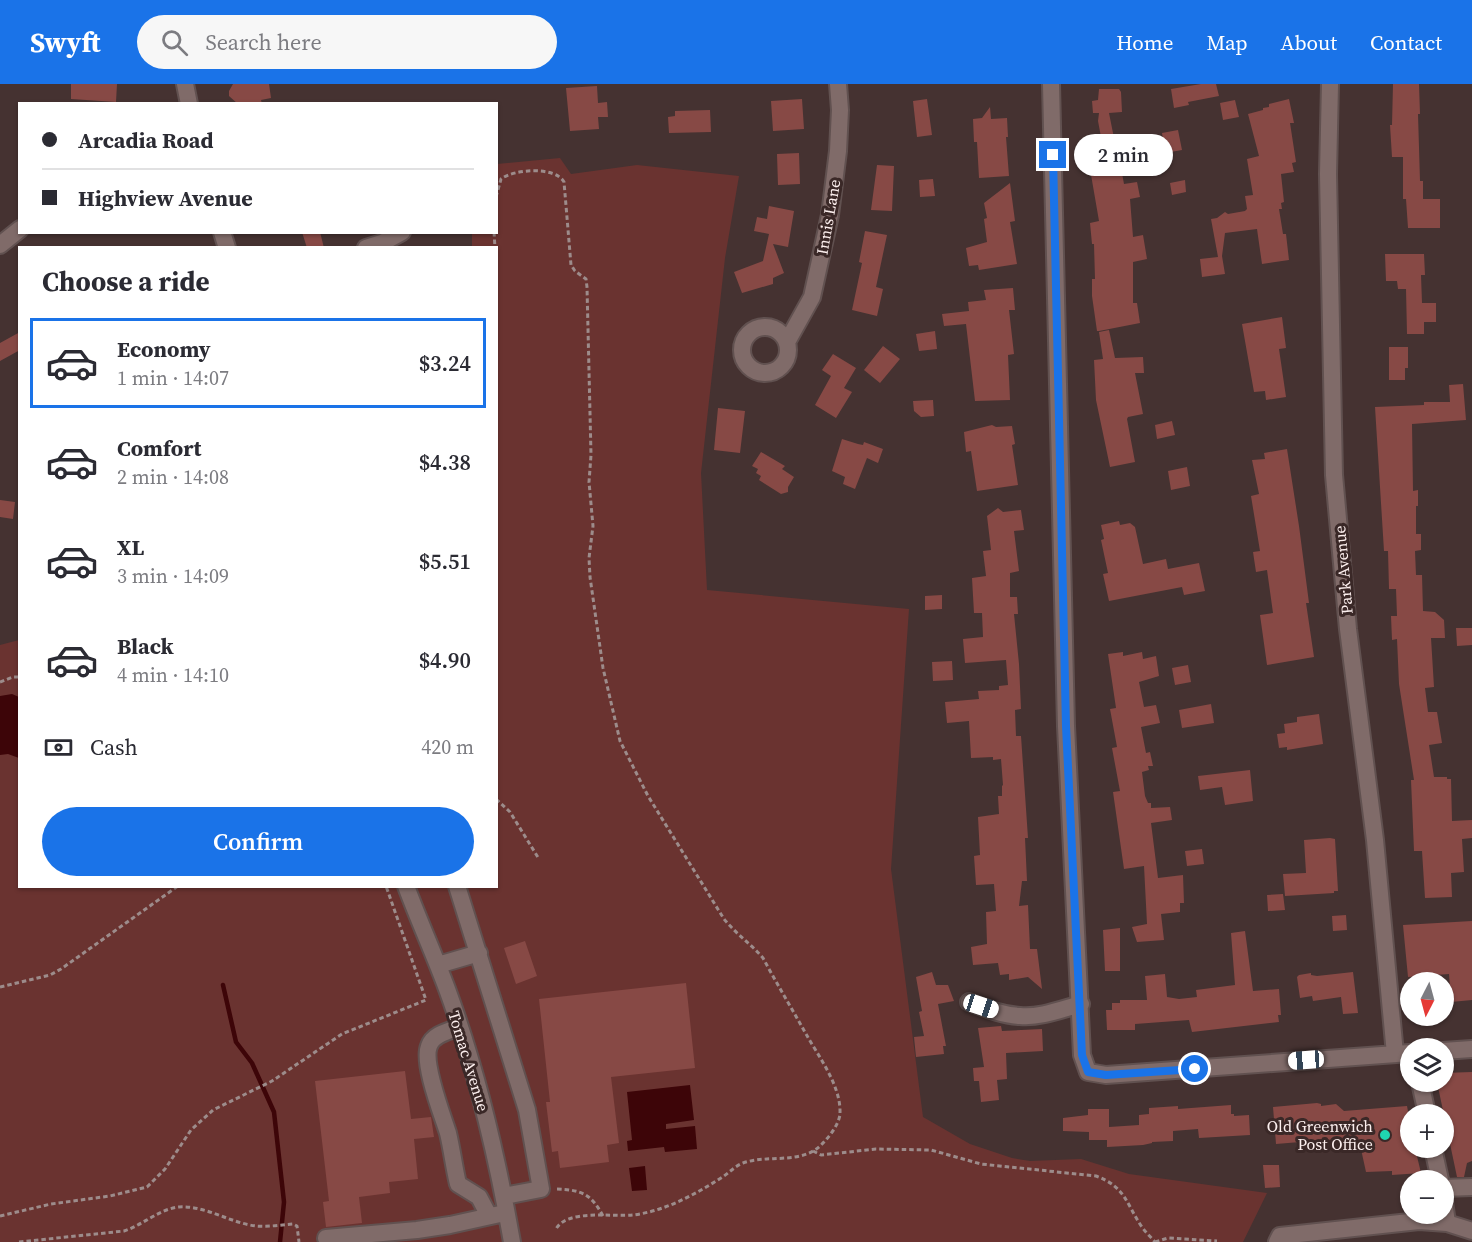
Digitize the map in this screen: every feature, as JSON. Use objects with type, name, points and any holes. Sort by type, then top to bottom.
[{"type":"street","points":[[185,84],[189,102]]},
{"type":"street","name":"Innis Lane","points":[[787,342],[812,297],[830,215],[838,151],[840,110],[838,84]]},
{"type":"street","points":[[1051,84],[1066,726],[1082,1055],[1088,1072],[1106,1075],[1400,1053]]},
{"type":"street","name":"Park Avenue","points":[[1330,84],[1328,174],[1334,475],[1348,629],[1401,1038]]},
{"type":"street","points":[[0,245],[18,231]]},
{"type":"street","points":[[372,246],[398,234]]},
{"type":"street","name":"Tomac Avenue","points":[[407,888],[460,1027],[483,1106],[512,1242]]},
{"type":"street","points":[[326,1238],[450,1225],[489,1216],[505,1205],[541,1189],[526,1110],[458,888]]},
{"type":"street","points":[[438,965],[479,953]]},
{"type":"street","points":[[969,1002],[1000,1013],[1021,1016],[1035,1016],[1081,1004]]},
{"type":"street","points":[[460,1027],[436,1037],[429,1045],[427,1054],[432,1083],[448,1135],[458,1184],[479,1197],[489,1216]]},
{"type":"street","points":[[1454,1050],[1472,1049]]},
{"type":"street","points":[[1454,1188],[1472,1187]]},
{"type":"street","points":[[1277,1242],[1280,1236],[1400,1223]]},
{"type":"street","points":[[1450,1224],[1472,1231]]},
{"type":"path","points":[[498,190],[501,180],[515,172],[549,172],[558,175],[564,182],[571,265],[586,279],[593,526],[590,577],[603,668],[620,741],[648,796],[724,919],[763,958],[832,1082],[839,1100],[839,1119],[821,1146],[813,1151],[795,1156],[746,1161],[702,1190],[649,1213],[582,1216],[563,1220],[556,1229]]},
{"type":"path","points":[[0,682],[18,678]]},
{"type":"path","points":[[498,801],[510,812],[539,859]]},
{"type":"path","points":[[0,987],[41,977],[61,969],[174,888]]},
{"type":"path","points":[[0,1216],[51,1204],[110,1196],[147,1187],[165,1169],[191,1130],[213,1110],[272,1081],[342,1034],[426,1000],[387,888]]},
{"type":"path","points":[[813,1151],[821,1155],[876,1149],[931,1150],[981,1164],[1096,1176],[1120,1189],[1142,1227],[1155,1242],[1168,1238],[1217,1241]]},
{"type":"path","points":[[541,1189],[565,1190],[589,1196],[603,1216]]},
{"type":"path","points":[[19,1242],[124,1231],[168,1209],[181,1207],[197,1209],[256,1226],[293,1224],[297,1226],[299,1242]]},
{"type":"shaded area","points":[[560,158],[571,174],[637,165],[739,176],[725,258],[701,473],[707,590],[909,609],[891,869],[923,1117],[970,1144],[1012,1158],[1030,1161],[1081,1159],[1129,1174],[1267,1193],[1243,1242],[0,1242],[0,645],[18,640],[18,888],[498,888],[498,246],[472,246],[472,234],[498,234],[498,164]]},
{"type":"shaded area","points":[[12,694],[18,697],[18,758],[8,754],[0,755],[0,696]]},
{"type":"shaded area","points":[[690,1085],[694,1120],[666,1124],[666,1129],[695,1126],[697,1149],[665,1152],[664,1147],[628,1151],[627,1141],[632,1140],[627,1092]]},
{"type":"shaded area","points":[[645,1166],[647,1190],[632,1191],[629,1168]]},
{"type":"building","points":[[71,84],[117,84],[116,102],[71,99]]},
{"type":"building","points":[[233,84],[269,84],[271,98],[261,100],[262,102],[236,102],[229,96]]},
{"type":"building","points":[[1216,84],[1219,96],[1188,102],[1189,105],[1174,108],[1171,89]]},
{"type":"building","points":[[1393,84],[1419,84],[1420,181],[1423,181],[1423,199],[1440,199],[1440,228],[1408,228],[1406,199],[1403,199],[1403,157],[1392,157],[1390,125],[1392,125]]},
{"type":"building","points":[[597,86],[598,103],[607,102],[608,117],[598,117],[599,129],[570,131],[566,88]]},
{"type":"building","points":[[1099,89],[1119,89],[1121,92],[1122,112],[1109,113],[1114,138],[1129,137],[1132,152],[1119,157],[1124,184],[1137,182],[1140,197],[1130,199],[1133,237],[1143,235],[1147,259],[1133,262],[1133,303],[1137,303],[1140,323],[1097,331],[1092,296],[1092,279],[1095,279],[1094,244],[1092,244],[1090,223],[1099,221],[1085,140],[1101,137],[1099,113],[1093,113],[1092,101],[1098,100]]},
{"type":"building","points":[[802,99],[804,129],[773,131],[771,101]]},
{"type":"building","points":[[927,99],[932,135],[917,137],[913,101]]},
{"type":"building","points":[[1289,99],[1294,123],[1290,123],[1296,162],[1292,163],[1294,172],[1281,174],[1284,202],[1281,203],[1282,209],[1279,209],[1283,234],[1286,234],[1289,260],[1262,264],[1257,229],[1225,233],[1222,256],[1225,274],[1202,277],[1200,259],[1218,257],[1211,219],[1225,212],[1228,214],[1245,211],[1247,209],[1245,196],[1253,195],[1247,159],[1259,156],[1248,114],[1263,110],[1269,107],[1269,104]]},
{"type":"building","points":[[1235,100],[1239,117],[1223,120],[1220,103]]},
{"type":"building","points":[[990,107],[991,119],[1007,118],[1009,176],[979,178],[973,119],[982,118]]},
{"type":"building","points":[[710,110],[711,132],[669,133],[668,117],[675,116],[675,111]]},
{"type":"building","points":[[1178,130],[1182,150],[1165,153],[1162,133]]},
{"type":"building","points":[[799,153],[800,184],[778,185],[777,154]]},
{"type":"building","points":[[877,165],[894,166],[892,211],[871,210]]},
{"type":"building","points":[[933,179],[935,196],[920,197],[919,180]]},
{"type":"building","points":[[1185,180],[1186,192],[1172,195],[1170,183]]},
{"type":"building","points":[[1010,183],[1015,221],[1010,222],[1017,264],[979,270],[978,265],[969,266],[966,248],[987,242],[984,219],[987,218],[984,203]]},
{"type":"building","points":[[769,206],[794,211],[788,247],[773,244],[784,273],[773,278],[773,284],[742,293],[734,272],[763,261],[769,234],[754,231],[757,217],[767,219]]},
{"type":"building","points":[[865,231],[887,235],[876,287],[883,289],[877,316],[852,310],[862,263],[859,262]]},
{"type":"building","points":[[303,234],[320,234],[324,246],[306,246]]},
{"type":"building","points":[[1385,254],[1424,254],[1425,275],[1421,275],[1422,303],[1436,303],[1436,322],[1424,322],[1424,334],[1407,334],[1406,289],[1398,289],[1397,281],[1386,281]]},
{"type":"building","points":[[1013,288],[1015,310],[1009,310],[1014,354],[1008,355],[1010,400],[975,401],[966,324],[944,326],[942,314],[969,311],[968,302],[986,300],[984,290]]},
{"type":"building","points":[[1282,317],[1286,348],[1279,349],[1286,397],[1266,400],[1265,391],[1254,392],[1242,324]]},
{"type":"building","points":[[1109,330],[1115,358],[1143,357],[1144,373],[1135,373],[1143,414],[1127,419],[1135,462],[1110,467],[1096,400],[1094,360],[1103,359],[1099,332]]},
{"type":"building","points":[[935,331],[937,349],[919,351],[916,334]]},
{"type":"building","points":[[18,333],[18,351],[0,361],[0,343]]},
{"type":"building","points":[[883,346],[900,359],[880,383],[864,370]]},
{"type":"building","points":[[1389,347],[1408,347],[1408,368],[1405,368],[1405,380],[1389,380]]},
{"type":"building","points":[[833,354],[856,368],[844,388],[852,392],[836,418],[815,405],[831,376],[822,370]]},
{"type":"building","points":[[1463,384],[1466,420],[1412,424],[1413,491],[1418,490],[1416,534],[1421,534],[1421,550],[1415,551],[1416,575],[1422,575],[1423,611],[1435,612],[1444,620],[1445,638],[1431,638],[1434,687],[1425,688],[1428,712],[1437,712],[1442,743],[1429,745],[1434,777],[1451,779],[1452,821],[1472,820],[1472,838],[1462,839],[1464,872],[1451,873],[1452,897],[1425,898],[1422,851],[1414,851],[1411,780],[1414,780],[1399,684],[1397,639],[1392,640],[1391,616],[1397,616],[1396,589],[1389,589],[1388,551],[1384,551],[1375,407],[1450,402],[1449,385]]},
{"type":"building","points":[[933,400],[934,416],[921,417],[914,411],[913,401]]},
{"type":"building","points":[[718,408],[745,411],[740,453],[714,450]]},
{"type":"building","points":[[1172,421],[1175,435],[1157,439],[1155,425]]},
{"type":"building","points":[[992,425],[1012,426],[1015,444],[1012,445],[1018,485],[977,491],[971,451],[966,452],[964,432]]},
{"type":"building","points":[[842,439],[863,445],[864,442],[883,449],[878,463],[867,458],[855,489],[843,484],[845,477],[832,471]]},
{"type":"building","points":[[1287,449],[1309,603],[1306,603],[1314,657],[1267,665],[1260,615],[1273,613],[1267,570],[1256,572],[1253,552],[1260,551],[1251,496],[1259,494],[1252,460],[1265,459],[1264,453]]},
{"type":"building","points":[[761,452],[785,466],[782,469],[794,477],[788,487],[788,492],[781,494],[759,480],[761,476],[756,473],[758,469],[752,466]]},
{"type":"building","points":[[1187,467],[1190,486],[1171,490],[1168,471]]},
{"type":"building","points":[[0,500],[15,502],[13,519],[0,517]]},
{"type":"building","points":[[998,508],[1003,512],[1021,510],[1024,530],[1014,531],[1019,571],[1010,573],[1010,597],[1017,597],[1018,614],[1014,614],[1021,709],[1015,710],[1016,736],[1021,736],[1028,838],[1025,838],[1027,881],[1022,881],[1019,906],[1028,905],[1030,949],[1037,949],[1042,989],[1028,977],[1009,980],[1009,974],[1000,975],[998,963],[973,965],[971,947],[987,944],[986,912],[996,911],[994,884],[976,885],[974,856],[980,855],[978,817],[999,814],[998,796],[1002,796],[1003,785],[1001,759],[971,758],[969,721],[947,723],[945,702],[979,699],[978,691],[999,690],[999,686],[1008,685],[1006,660],[965,663],[963,639],[983,637],[982,613],[974,613],[972,578],[986,576],[983,551],[991,550],[987,516]]},
{"type":"building","points":[[1119,521],[1120,525],[1130,523],[1135,527],[1143,564],[1166,559],[1168,569],[1199,563],[1205,591],[1184,595],[1182,587],[1109,601],[1103,574],[1108,573],[1101,540],[1104,539],[1101,525]]},
{"type":"building","points":[[942,595],[942,609],[925,610],[925,596]]},
{"type":"building","points":[[1456,628],[1472,628],[1472,645],[1457,646]]},
{"type":"building","points":[[1123,652],[1123,656],[1142,652],[1143,659],[1156,656],[1159,676],[1139,682],[1144,707],[1156,705],[1160,723],[1141,727],[1146,753],[1150,752],[1153,766],[1148,766],[1149,770],[1142,772],[1145,796],[1148,803],[1151,803],[1151,808],[1170,807],[1172,820],[1151,823],[1158,878],[1183,875],[1184,903],[1180,903],[1180,912],[1161,914],[1164,940],[1137,942],[1132,927],[1147,924],[1144,866],[1124,869],[1113,792],[1120,791],[1112,748],[1117,747],[1110,709],[1116,708],[1108,654]]},
{"type":"building","points":[[952,661],[953,680],[933,681],[932,662]]},
{"type":"building","points":[[1188,665],[1191,682],[1175,685],[1172,668]]},
{"type":"building","points":[[1211,704],[1214,723],[1182,728],[1179,710]]},
{"type":"building","points":[[1319,714],[1323,744],[1287,750],[1287,747],[1279,748],[1277,734],[1285,733],[1284,724],[1297,722],[1297,717]]},
{"type":"building","points":[[1250,770],[1253,801],[1225,805],[1222,787],[1200,790],[1198,776]]},
{"type":"building","points":[[1335,839],[1338,891],[1285,896],[1283,874],[1306,873],[1304,840]]},
{"type":"building","points":[[1202,849],[1204,864],[1187,866],[1185,851]]},
{"type":"building","points":[[1283,894],[1285,910],[1268,911],[1267,895]]},
{"type":"building","points":[[1346,915],[1347,930],[1333,931],[1332,916]]},
{"type":"building","points":[[1472,921],[1472,1000],[1454,1002],[1454,972],[1408,972],[1403,925]]},
{"type":"building","points":[[1120,928],[1120,971],[1105,971],[1103,930]]},
{"type":"building","points":[[1245,931],[1253,991],[1279,989],[1281,1015],[1278,1015],[1279,1022],[1192,1032],[1189,1020],[1135,1024],[1135,1030],[1107,1030],[1106,1010],[1112,1010],[1112,1003],[1120,1003],[1120,1000],[1147,1000],[1145,976],[1165,974],[1167,997],[1179,999],[1197,997],[1196,990],[1235,985],[1231,933]]},
{"type":"building","points":[[525,941],[537,976],[516,984],[504,948]]},
{"type":"building","points":[[932,972],[936,985],[948,985],[954,1001],[938,1004],[946,1046],[943,1046],[944,1054],[916,1057],[914,1037],[924,1036],[916,977]]},
{"type":"building","points":[[1353,972],[1358,1013],[1343,1014],[1341,997],[1313,1001],[1312,996],[1300,998],[1297,977],[1299,975],[1311,973],[1317,976]]},
{"type":"building","points":[[686,983],[695,1068],[611,1077],[619,1143],[607,1145],[609,1162],[560,1168],[558,1151],[552,1152],[546,1102],[550,1102],[539,999]]},
{"type":"building","points":[[1001,1026],[1002,1031],[1042,1029],[1043,1051],[1006,1053],[1007,1079],[997,1080],[999,1100],[981,1102],[979,1081],[974,1081],[973,1068],[984,1067],[978,1028]]},
{"type":"building","points":[[405,1071],[411,1119],[431,1117],[434,1137],[414,1139],[418,1179],[389,1182],[390,1193],[359,1197],[362,1223],[326,1227],[323,1202],[329,1201],[315,1081]]},
{"type":"building","points":[[1472,1072],[1472,1161],[1467,1163],[1464,1177],[1457,1177],[1453,1158],[1454,1104],[1442,1104],[1439,1092],[1454,1092],[1454,1073]]},
{"type":"building","points":[[1317,1103],[1321,1106],[1336,1104],[1344,1111],[1400,1107],[1400,1158],[1417,1158],[1420,1170],[1400,1170],[1400,1174],[1392,1175],[1392,1171],[1366,1172],[1359,1140],[1312,1147],[1312,1141],[1276,1144],[1273,1107]]},
{"type":"building","points":[[1231,1105],[1231,1114],[1234,1116],[1249,1115],[1250,1135],[1199,1138],[1198,1129],[1173,1131],[1173,1141],[1107,1147],[1107,1140],[1089,1140],[1089,1132],[1063,1131],[1063,1118],[1088,1115],[1088,1109],[1109,1109],[1109,1127],[1139,1125],[1139,1115],[1149,1114],[1149,1108],[1178,1106],[1178,1109]]},
{"type":"building","points":[[1263,1165],[1279,1165],[1280,1187],[1265,1188]]},
{"type":"waterway","points":[[223,985],[236,1042],[252,1063],[274,1112],[284,1202],[280,1242]]},
{"type":"place","name":"Old Greenwich Post Office","points":[[1385,1135]]},
{"type":"route","points":[[1053,155],[1066,726],[1082,1055],[1088,1072],[1106,1075],[1195,1069]]}]
